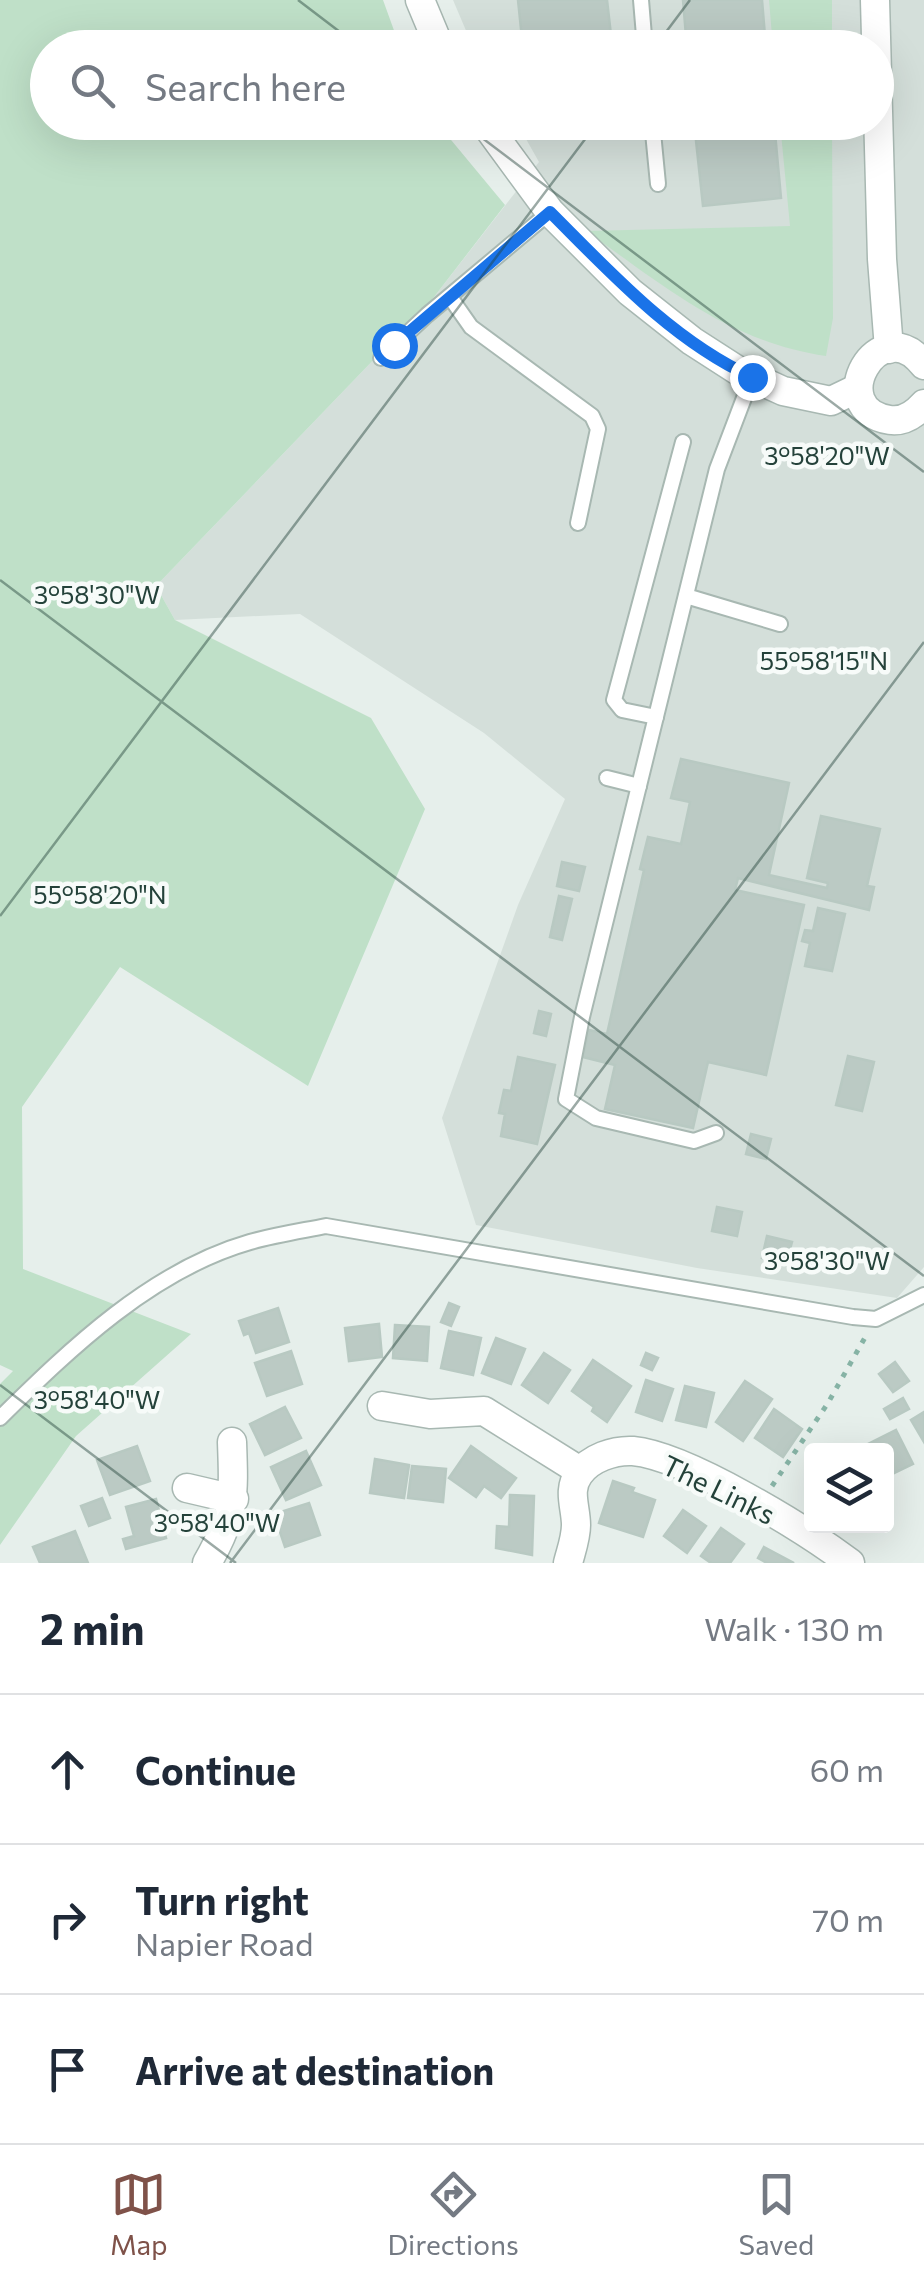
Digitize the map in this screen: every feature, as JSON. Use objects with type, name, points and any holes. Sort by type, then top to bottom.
[{"type":"street","points":[[420,0],[432,30]]},
{"type":"street","points":[[875,0],[876,30]]},
{"type":"street","points":[[497,140],[550,212],[630,292],[692,341],[783,391],[831,401],[858,388]]},
{"type":"street","points":[[879,140],[889,348]]},
{"type":"street","points":[[924,365],[911,353],[889,348],[878,352],[862,367],[858,388],[867,408],[886,420],[909,417],[924,404]]},
{"type":"street","points":[[382,1406],[430,1414],[484,1411],[580,1470],[572,1486],[576,1528],[568,1563]]},
{"type":"street","points":[[207,1563],[228,1522],[234,1499],[232,1442]]},
{"type":"street","name":"The Links","points":[[580,1470],[599,1456],[632,1451],[678,1465],[759,1504],[850,1563]]},
{"type":"street","points":[[187,1488],[234,1499]]},
{"type":"lane","points":[[641,0],[644,30]]},
{"type":"lane","points":[[654,140],[658,184]]},
{"type":"lane","points":[[382,358],[550,212]]},
{"type":"lane","points":[[450,296],[471,327],[592,416],[598,429],[578,523]]},
{"type":"lane","points":[[716,1134],[694,1141],[596,1118],[566,1098],[582,1017],[717,469],[752,377]]},
{"type":"lane","points":[[656,717],[622,710],[614,700],[683,442]]},
{"type":"lane","points":[[686,596],[780,624]]},
{"type":"lane","points":[[606,778],[639,786]]},
{"type":"lane","points":[[0,1418],[55,1363],[156,1284],[248,1242],[326,1226],[876,1319],[924,1295]]},
{"type":"path","points":[[759,1504],[828,1403],[876,1319]]},
{"type":"shaded area","points":[[453,0],[924,0],[924,1267],[897,1298],[697,1268],[476,1225],[442,1118],[518,905],[565,799],[484,733],[300,614],[175,620],[156,586],[434,297],[539,162],[527,140],[894,140],[894,30],[466,30]]},
{"type":"green space","points":[[0,0],[383,0],[394,30],[30,30],[30,140],[451,140],[505,205],[434,297],[156,586],[175,620],[371,718],[425,809],[308,1086],[120,967],[22,1107],[23,1269],[191,1334],[76,1436],[0,1545],[0,1384],[13,1371],[0,1365]]},
{"type":"green space","points":[[769,0],[832,0],[832,30],[772,30]]},
{"type":"green space","points":[[782,140],[832,140],[833,318],[826,356],[791,349],[728,325],[670,291],[586,231],[790,226]]},
{"type":"building","points":[[518,0],[607,0],[610,30],[521,30]]},
{"type":"building","points":[[683,0],[762,0],[764,30],[686,30]]},
{"type":"building","points":[[696,140],[776,140],[781,198],[703,206]]},
{"type":"building","points":[[681,759],[789,783],[769,875],[827,888],[828,883],[807,878],[821,816],[880,829],[867,886],[874,887],[869,910],[738,878],[735,890],[804,905],[766,1075],[708,1062],[693,1128],[605,1109],[615,1065],[583,1057],[589,1030],[607,1034],[648,837],[681,844],[690,802],[671,798]]},
{"type":"building","points":[[562,862],[585,867],[579,891],[557,886]]},
{"type":"building","points":[[559,896],[572,899],[562,940],[550,937]]},
{"type":"building","points":[[818,908],[845,914],[832,971],[805,966],[810,943],[802,941],[805,930],[813,931]]},
{"type":"building","points":[[539,1011],[551,1014],[546,1036],[534,1033]]},
{"type":"building","points":[[848,1056],[874,1062],[862,1111],[836,1105]]},
{"type":"building","points":[[518,1057],[555,1065],[537,1144],[501,1136],[505,1114],[499,1113],[504,1090],[511,1091]]},
{"type":"building","points":[[751,1134],[771,1139],[766,1159],[746,1154]]},
{"type":"building","points":[[717,1207],[742,1212],[737,1236],[712,1231]]},
{"type":"building","points":[[767,1236],[792,1242],[786,1264],[762,1258]]},
{"type":"building","points":[[449,1303],[459,1307],[451,1326],[441,1322]]},
{"type":"building","points":[[278,1308],[289,1342],[256,1353],[249,1333],[244,1335],[239,1321]]},
{"type":"building","points":[[379,1324],[382,1357],[349,1361],[345,1328]]},
{"type":"building","points":[[395,1325],[429,1327],[427,1361],[393,1358]]},
{"type":"building","points":[[449,1331],[481,1338],[473,1375],[441,1368]]},
{"type":"building","points":[[496,1338],[525,1349],[511,1384],[482,1373]]},
{"type":"building","points":[[291,1351],[302,1384],[267,1396],[255,1363]]},
{"type":"building","points":[[544,1353],[570,1370],[548,1403],[522,1385]]},
{"type":"building","points":[[646,1353],[658,1358],[652,1370],[641,1365]]},
{"type":"building","points":[[593,1360],[631,1386],[607,1422],[572,1391]]},
{"type":"building","points":[[895,1362],[909,1381],[893,1392],[879,1374]]},
{"type":"building","points":[[646,1380],[673,1389],[662,1421],[636,1412]]},
{"type":"building","points":[[745,1381],[772,1399],[743,1441],[716,1422]]},
{"type":"building","points":[[685,1386],[714,1393],[706,1427],[676,1420]]},
{"type":"building","points":[[903,1398],[909,1409],[890,1419],[884,1409]]},
{"type":"building","points":[[285,1407],[301,1438],[265,1455],[250,1424]]},
{"type":"building","points":[[774,1409],[802,1429],[783,1457],[755,1438]]},
{"type":"building","points":[[924,1412],[924,1442],[911,1420]]},
{"type":"building","points":[[896,1430],[913,1464],[894,1473],[894,1443],[870,1443]]},
{"type":"building","points":[[137,1446],[150,1481],[110,1495],[97,1460]]},
{"type":"building","points":[[471,1446],[516,1478],[501,1498],[484,1486],[476,1497],[449,1478]]},
{"type":"building","points":[[306,1451],[321,1485],[286,1500],[271,1467]]},
{"type":"building","points":[[375,1459],[409,1465],[404,1498],[370,1493]]},
{"type":"building","points":[[412,1466],[446,1469],[443,1502],[408,1498]]},
{"type":"building","points":[[613,1481],[655,1500],[643,1537],[599,1523]]},
{"type":"building","points":[[510,1495],[534,1496],[532,1555],[496,1548],[497,1526],[509,1527]]},
{"type":"building","points":[[102,1498],[110,1518],[89,1526],[81,1506]]},
{"type":"building","points":[[156,1499],[166,1538],[126,1549],[123,1539],[134,1536],[126,1507]]},
{"type":"building","points":[[309,1503],[320,1535],[285,1547],[274,1514]]},
{"type":"building","points":[[683,1510],[706,1526],[687,1553],[664,1536]]},
{"type":"building","points":[[721,1528],[744,1544],[730,1563],[711,1563],[701,1556]]},
{"type":"building","points":[[75,1531],[88,1563],[40,1563],[33,1547]]},
{"type":"building","points":[[764,1547],[794,1563],[767,1563],[758,1558]]},
{"type":"route","points":[[394,345],[550,212],[630,292],[692,341],[752,377]]}]
